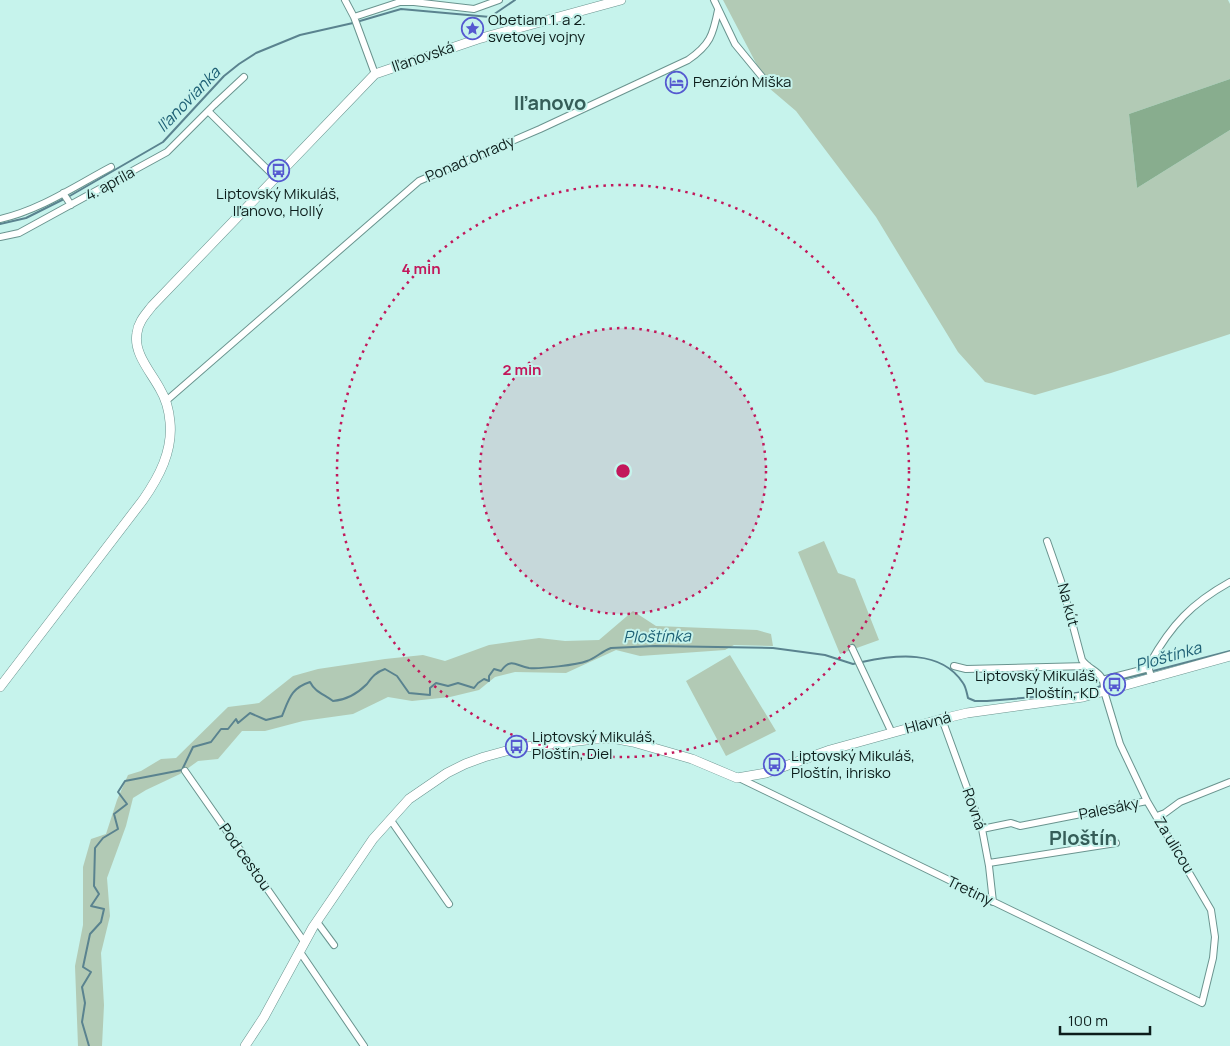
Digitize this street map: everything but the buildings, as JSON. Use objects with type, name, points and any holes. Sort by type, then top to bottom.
[{"type":"street","points":[[345,0],[356,20],[375,74]]},
{"type":"street","points":[[356,20],[400,2],[474,9],[499,0]]},
{"type":"street","name":"Iľanovská","points":[[166,401],[139,353],[136,333],[139,324],[152,306],[375,74],[464,43],[594,3],[621,0]]},
{"type":"street","points":[[714,0],[735,44],[763,78]]},
{"type":"street","name":"Ponad ohrady","points":[[166,401],[419,181],[540,129],[688,60],[709,42],[714,31],[718,10]]},
{"type":"street","name":"4. apríla","points":[[0,219],[67,198],[167,152],[244,77]]},
{"type":"street","points":[[208,111],[276,178]]},
{"type":"street","name":"4. apríla","points":[[0,237],[19,233],[111,167]]},
{"type":"street","points":[[0,687],[144,500],[156,481],[170,442],[170,422],[166,401]]},
{"type":"street","name":"Na kút","points":[[1047,541],[1064,588],[1081,657],[1084,663],[1096,671],[1105,686]]},
{"type":"street","points":[[1105,686],[1150,673],[1158,649],[1175,624],[1198,603],[1230,582]]},
{"type":"street","points":[[852,648],[892,732]]},
{"type":"street","name":"Hlavná","points":[[737,778],[766,773],[830,750],[942,719],[967,713],[1083,697],[1105,686],[1150,673],[1230,656]]},
{"type":"street","points":[[954,666],[966,669],[1089,666]]},
{"type":"street","name":"Za ulicou","points":[[1105,686],[1120,744],[1148,801],[1211,910],[1215,937],[1213,958],[1202,1003]]},
{"type":"street","name":"Rovná","points":[[942,719],[982,829],[989,863],[993,902]]},
{"type":"street","points":[[244,1046],[264,1017],[317,922],[373,839],[409,799],[430,783],[455,768],[484,757],[537,745],[595,739],[623,739],[692,759],[737,778]]},
{"type":"street","name":"Pod cestou","points":[[185,771],[305,943]]},
{"type":"street","name":"Tretiny","points":[[737,778],[1202,1003]]},
{"type":"street","points":[[1157,816],[1165,813],[1180,802],[1230,782]]},
{"type":"street","name":"Palesáky","points":[[982,829],[1012,823],[1020,826],[1148,801]]},
{"type":"street","points":[[390,819],[449,904]]},
{"type":"street","points":[[989,863],[1116,843]]},
{"type":"street","points":[[317,922],[334,945]]},
{"type":"street","points":[[300,952],[364,1046]]},
{"type":"green space","points":[[723,0],[1228,0],[1230,4],[1230,79],[1129,114],[1137,188],[1230,130],[1230,334],[1111,373],[1035,395],[985,382],[958,352],[876,217],[796,111],[769,88]]},
{"type":"green space","points":[[1230,79],[1230,130],[1137,188],[1129,114]]},
{"type":"green space","points":[[824,541],[838,573],[855,579],[879,640],[840,654],[798,552]]},
{"type":"green space","points":[[633,611],[656,626],[757,630],[771,634],[773,646],[734,645],[725,650],[640,656],[616,650],[566,673],[515,672],[495,677],[479,690],[450,697],[412,701],[388,697],[353,714],[303,721],[265,731],[242,731],[218,759],[198,761],[180,774],[133,798],[126,826],[107,878],[110,916],[101,953],[104,1005],[102,1046],[78,1046],[75,966],[83,925],[83,867],[91,839],[106,834],[117,800],[128,775],[141,771],[161,759],[176,758],[228,707],[259,703],[293,676],[318,669],[423,655],[445,661],[489,645],[539,638],[565,641],[599,640]]},
{"type":"green space","points":[[730,655],[776,731],[726,756],[686,681]]},
{"type":"waterway","name":"Iľanovianka","points":[[68,197],[163,142],[224,76],[256,53],[300,35],[353,23],[401,9],[490,17],[515,0]]},
{"type":"waterway","name":"Iľanovianka","points":[[0,224],[26,218],[64,199]]},
{"type":"waterway","name":"Ploštínka","points":[[89,1046],[82,1022],[85,1003],[82,987],[91,972],[83,967],[90,934],[101,922],[104,909],[91,906],[99,894],[94,886],[95,848],[103,838],[118,829],[114,814],[127,804],[118,792],[125,781],[182,770],[193,747],[211,742],[221,729],[228,729],[236,719],[238,723],[250,713],[266,720],[282,716],[292,695],[304,684],[310,682],[320,693],[333,701],[356,694],[374,675],[385,669],[397,676],[409,693],[430,695],[430,688],[436,683],[448,686],[458,683],[474,688],[484,679],[489,681],[489,676],[494,669],[501,671],[511,663],[529,668],[575,664],[587,661],[611,648],[655,646],[773,648],[825,655],[853,664],[857,663]]},
{"type":"waterway","name":"Ploštínka","points":[[1153,671],[1230,651]]},
{"type":"waterway","name":"Ploštínka","points":[[862,662],[889,658],[917,657],[943,664],[954,672],[964,685],[968,698],[975,701],[1071,694],[1092,690],[1109,682],[1148,673]]},
{"type":"place","name":"Obetiam 1. a 2. svetovej vojny","points":[[472,29]]},
{"type":"place","name":"Penzión Miška","points":[[677,82]]},
{"type":"place","name":"Liptovský Mikuláš, Iľanovo, Hollý","points":[[278,171]]},
{"type":"place","name":"Liptovský Mikuláš, Ploštín, KD","points":[[1115,685]]},
{"type":"place","name":"Liptovský Mikuláš, Ploštín, Diel","points":[[516,746]]},
{"type":"place","name":"Liptovský Mikuláš, Ploštín, ihrisko","points":[[775,765]]},
{"type":"district","name":"Iľanovo","points":[[550,103]]},
{"type":"district","name":"Ploštín","points":[[1083,838]]}]
